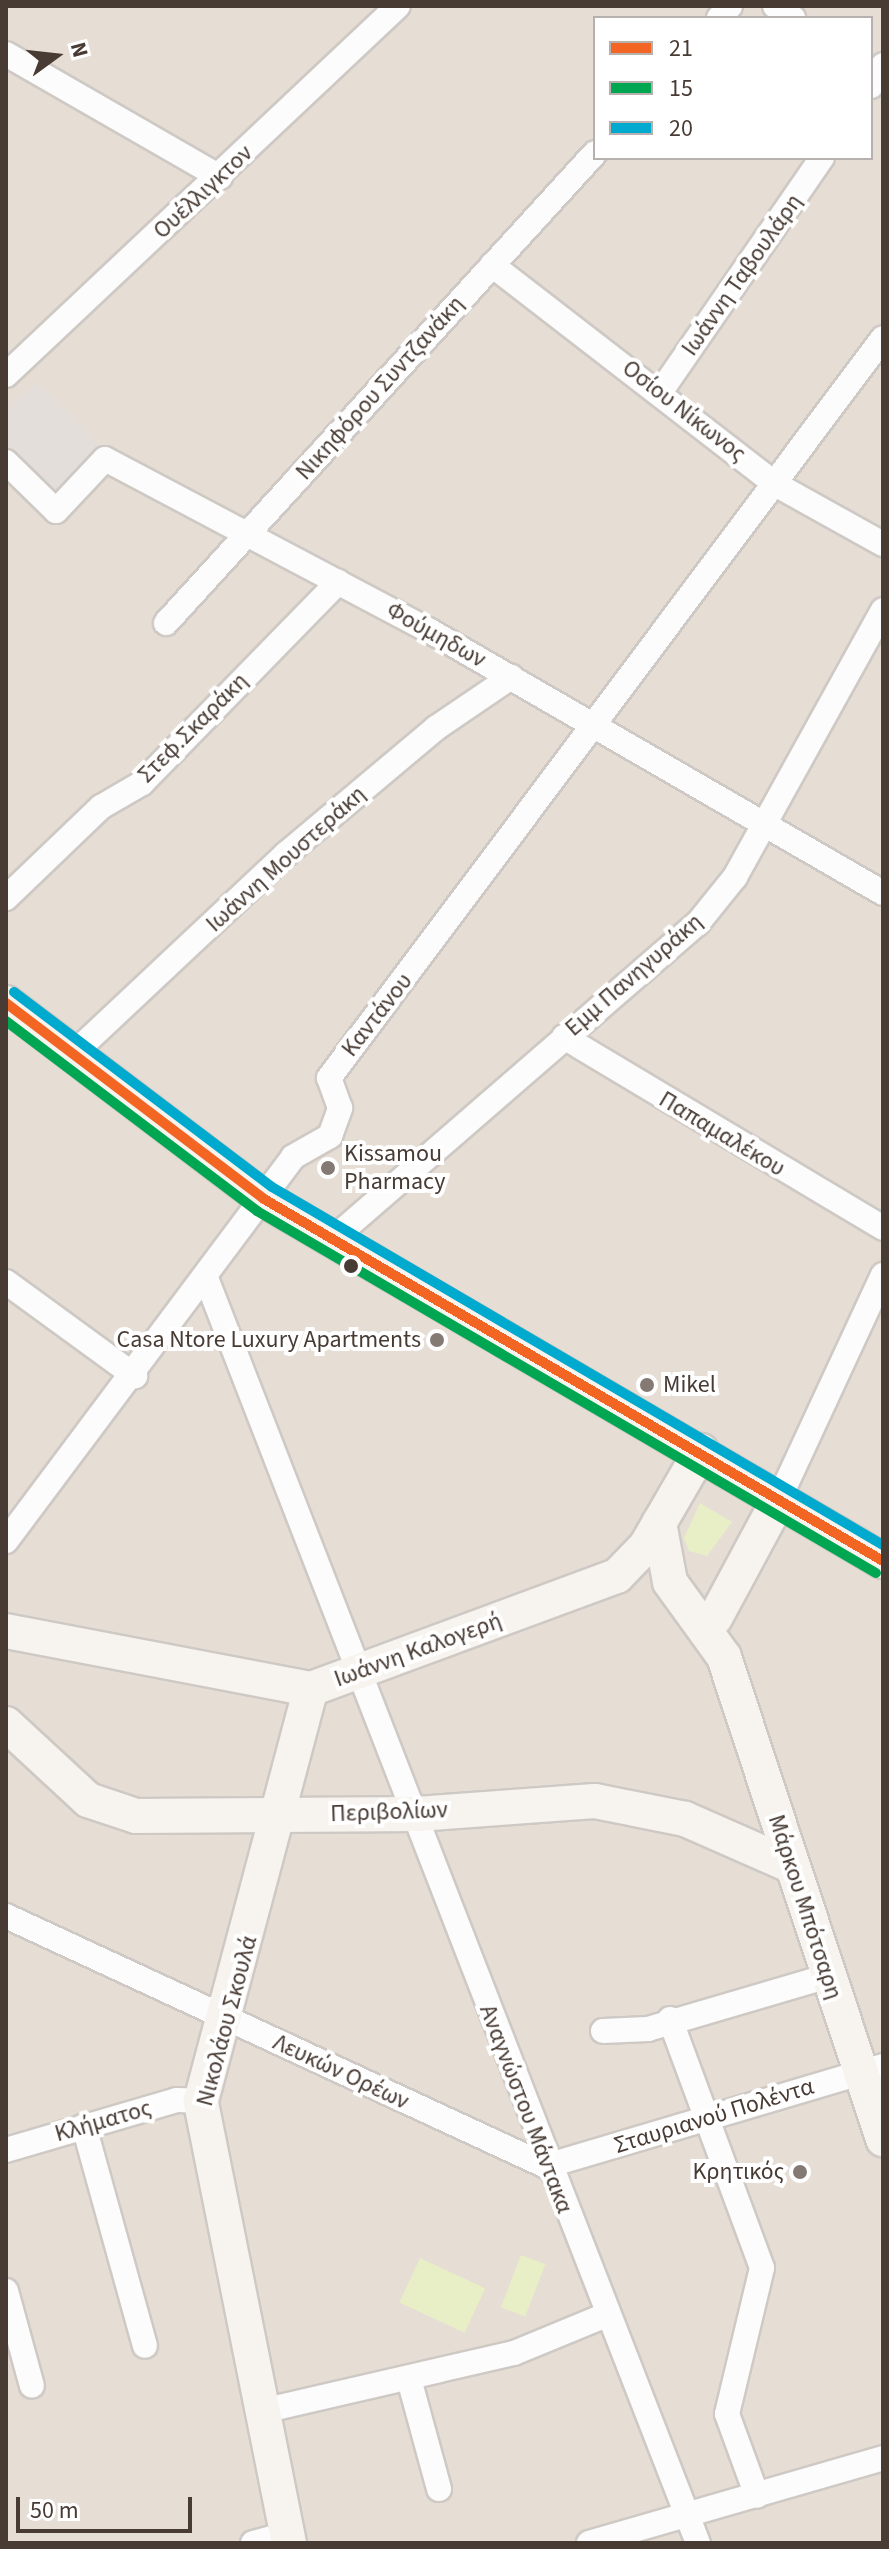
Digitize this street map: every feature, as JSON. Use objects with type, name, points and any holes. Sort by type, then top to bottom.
[{"type":"main road","points":[[6,1003],[264,1199],[701,1451],[883,1561]]},
{"type":"main road","points":[[617,1576],[659,1523],[701,1451]]},
{"type":"main road","points":[[715,1618],[779,1499]]},
{"type":"main road","points":[[617,1576],[664,1567],[659,1523]]},
{"type":"main road","name":"Μάρκου Μπότσαρη","points":[[664,1567],[695,1582],[715,1618],[729,1674],[828,1976],[872,2069],[883,2139]]},
{"type":"main road","name":"Μάρκου Μπότσαρη","points":[[664,1567],[682,1597],[707,1624],[729,1674]]},
{"type":"main road","name":"Ιωάννη Καλογερή","points":[[6,1631],[311,1689],[617,1576]]},
{"type":"main road","name":"Νικολάου Σκουλά","points":[[288,2539],[258,2412],[201,2101],[282,1814],[311,1689]]},
{"type":"main road","name":"Περιβολίων","points":[[6,1724],[88,1800],[114,1812],[417,1814],[552,1802],[634,1804],[792,1866]]},
{"type":"street","name":"Ουέλλιγκτον","points":[[6,375],[220,177],[389,9]]},
{"type":"street","points":[[6,54],[220,177]]},
{"type":"street","name":"Νικηφόρου Συντζανάκη","points":[[166,623],[593,155]]},
{"type":"street","name":"Ιωάννη Ταβουλάρη","points":[[661,391],[821,160]]},
{"type":"street","name":"Οσίου Νίκωνος","points":[[492,265],[661,391],[777,485],[883,544]]},
{"type":"street","name":"Καντάνου","points":[[6,1541],[135,1376],[293,1157],[330,1136],[340,1108],[329,1078],[591,726],[777,485],[883,338]]},
{"type":"street","name":"Φούμηδων","points":[[6,462],[56,511],[105,459],[511,677],[883,893]]},
{"type":"street","name":"Στεφ.Σκαράκη","points":[[6,898],[101,807],[142,783],[338,582]]},
{"type":"street","name":"Εμμ Πανηγυράκη","points":[[334,1238],[698,923],[764,823],[883,610]]},
{"type":"street","name":"Ιωάννη Μουστεράκη","points":[[72,1055],[286,854],[436,728],[511,677]]},
{"type":"street","name":"Παπαμαλέκου","points":[[564,1037],[883,1228]]},
{"type":"street","points":[[779,1499],[883,1275]]},
{"type":"street","name":"Αναγνώστου Μάντακα","points":[[206,1278],[363,1672],[546,2166],[698,2543]]},
{"type":"street","points":[[6,1282],[135,1376]]},
{"type":"street","name":"Λευκών Ορέων","points":[[6,1916],[546,2166]]},
{"type":"street","points":[[603,2031],[631,2033],[670,2019],[740,2006],[828,1976]]},
{"type":"street","points":[[670,2019],[762,2268],[727,2414],[757,2496]]},
{"type":"street","name":"Σταυριανού Πολέντα","points":[[546,2166],[872,2069]]},
{"type":"street","name":"Κλήματος","points":[[6,2150],[177,2100],[201,2101]]},
{"type":"street","points":[[84,2126],[145,2346]]},
{"type":"street","points":[[6,2291],[32,2386]]},
{"type":"street","points":[[258,2412],[514,2353],[606,2315]]},
{"type":"street","points":[[409,2379],[439,2489]]},
{"type":"street","points":[[589,2543],[688,2517],[883,2458]]},
{"type":"street","points":[[253,2543],[288,2539]]},
{"type":"shaded area","points":[[6,6],[883,6],[883,2543],[6,2543]]},
{"type":"shaded area","points":[[37,381],[101,447],[54,494],[6,445],[6,411]]},
{"type":"green space","points":[[700,1503],[732,1522],[707,1556],[689,1551],[684,1538]]},
{"type":"green space","points":[[521,2255],[545,2264],[525,2317],[501,2307]]},
{"type":"green space","points":[[420,2258],[485,2288],[465,2333],[399,2302]]},
{"type":"transit line","name":"20","points":[[14,992],[272,1187],[883,1545]]},
{"type":"transit line","name":"21","points":[[6,1003],[264,1199],[883,1561]]},
{"type":"transit line","name":"15","points":[[6,1021],[257,1211],[876,1573]]},
{"type":"place","name":"Kissamou Pharmacy","points":[[328,1168]]},
{"type":"place","name":"Casa Ntore Luxury Apartments","points":[[437,1340]]},
{"type":"place","name":"Mikel","points":[[647,1385]]},
{"type":"place","name":"Κρητικός","points":[[800,2172]]}]
